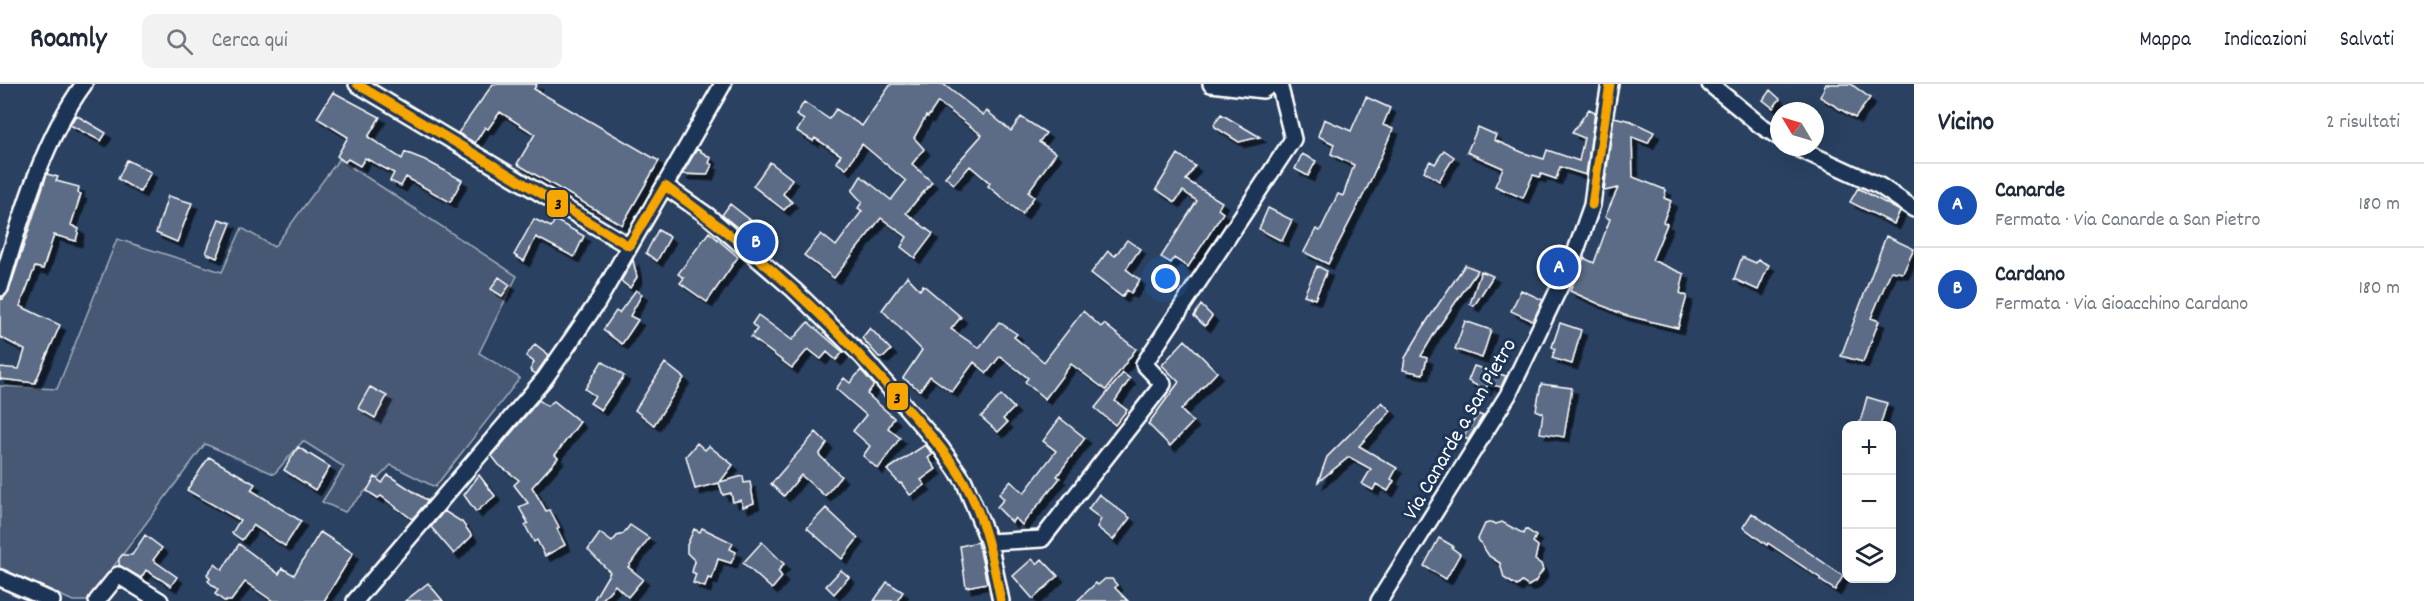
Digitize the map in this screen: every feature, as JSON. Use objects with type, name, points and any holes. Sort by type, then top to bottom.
[{"type":"street","points":[[0,288],[46,152],[72,100],[84,84]]},
{"type":"street","points":[[357,84],[629,246]]},
{"type":"street","points":[[355,601],[545,378],[597,303],[723,84]]},
{"type":"street","points":[[1212,84],[1263,90],[1272,84]]},
{"type":"street","points":[[989,542],[1042,539],[1163,384],[1144,364],[1293,139],[1279,84]]},
{"type":"street","name":"Via Canarde a San Pietro","points":[[1379,601],[1508,395],[1573,259],[1592,205],[1610,84]]},
{"type":"street","points":[[1710,84],[1770,131]]},
{"type":"street","points":[[1815,156],[1880,186],[1914,209]]},
{"type":"street","points":[[665,186],[746,247],[862,356],[941,448],[964,481],[989,542],[1001,601]]},
{"type":"street","points":[[97,601],[118,575],[160,601]]},
{"type":"street","points":[[0,578],[52,601]]},
{"type":"shaded area","points":[[339,159],[517,276],[479,353],[520,378],[435,487],[391,465],[345,512],[322,502],[344,467],[303,441],[274,474],[205,444],[88,601],[73,601],[0,568],[0,386],[57,389],[117,239],[222,272],[242,228],[274,247]]},
{"type":"building","points":[[493,84],[537,84],[534,89],[659,161],[622,225],[517,164],[535,134],[500,112],[488,129],[485,127],[475,143],[458,133]]},
{"type":"building","points":[[891,84],[943,84],[983,115],[987,111],[1011,131],[1021,117],[1046,133],[1039,142],[1056,153],[1028,192],[1034,197],[1022,214],[988,186],[990,183],[970,166],[954,184],[945,177],[982,135],[938,102],[928,117],[926,116],[914,138],[924,149],[912,164],[932,182],[906,213],[933,234],[915,258],[901,247],[907,237],[881,218],[834,278],[804,255],[821,234],[836,246],[862,211],[858,208],[862,202],[852,191],[861,176],[891,200],[906,181],[862,144],[846,169],[836,162],[841,155],[815,138],[813,141],[797,131],[804,120],[796,115],[804,102],[829,119],[836,109],[862,126]]},
{"type":"building","points":[[1826,84],[1851,84],[1870,98],[1855,118],[1820,97]]},
{"type":"building","points":[[1770,90],[1780,99],[1778,102],[1770,102],[1770,106],[1763,100]]},
{"type":"building","points":[[333,92],[380,117],[368,137],[402,159],[405,152],[462,180],[450,202],[406,177],[401,186],[390,181],[394,173],[365,158],[360,166],[348,159],[345,162],[337,156],[348,137],[317,118]]},
{"type":"building","points":[[1366,97],[1390,108],[1383,125],[1393,129],[1368,186],[1328,264],[1304,252],[1316,229],[1320,231],[1338,194],[1343,196],[1354,165],[1331,154],[1334,144],[1318,136],[1324,119],[1351,131]]},
{"type":"building","points":[[1589,109],[1595,112],[1586,175],[1560,167],[1556,179],[1541,174],[1540,177],[1533,175],[1523,198],[1495,186],[1503,168],[1467,152],[1478,127],[1496,135],[1494,140],[1524,153],[1544,159],[1547,150],[1579,161],[1584,138],[1572,133]]},
{"type":"building","points":[[1221,114],[1260,137],[1239,142],[1215,127],[1214,124]]},
{"type":"building","points":[[76,115],[106,133],[101,141],[70,125]]},
{"type":"building","points":[[1614,117],[1631,121],[1654,132],[1648,143],[1632,137],[1633,177],[1666,190],[1664,198],[1671,201],[1663,222],[1667,224],[1652,260],[1684,274],[1680,293],[1687,296],[1678,328],[1624,315],[1570,291],[1584,258],[1594,263],[1610,219],[1605,217],[1618,188],[1604,191]]},
{"type":"building","points":[[697,149],[711,158],[709,163],[712,165],[707,175],[682,174]]},
{"type":"building","points":[[1444,150],[1454,157],[1439,181],[1424,171],[1430,161],[1435,164]]},
{"type":"building","points":[[1178,154],[1195,166],[1186,180],[1222,202],[1218,209],[1223,213],[1188,267],[1174,258],[1171,263],[1161,257],[1197,201],[1183,191],[1175,202],[1156,189]]},
{"type":"building","points":[[1302,154],[1316,161],[1308,176],[1295,169]]},
{"type":"building","points":[[127,160],[151,172],[140,192],[118,179]]},
{"type":"building","points":[[770,162],[792,179],[783,194],[792,202],[784,210],[753,186]]},
{"type":"building","points":[[47,174],[58,177],[56,181],[79,187],[78,193],[81,194],[71,225],[79,229],[76,241],[54,235],[43,269],[35,267],[20,306],[60,325],[35,383],[0,379],[0,367],[19,369],[25,350],[0,337],[0,298],[3,299],[9,291]]},
{"type":"building","points":[[1858,188],[1900,211],[1894,224],[1850,202]]},
{"type":"building","points":[[168,196],[192,203],[177,242],[156,233]]},
{"type":"building","points":[[730,204],[762,229],[754,241],[722,215]]},
{"type":"building","points":[[1268,208],[1292,220],[1282,241],[1259,229]]},
{"type":"building","points":[[219,219],[231,223],[217,258],[206,253]]},
{"type":"building","points":[[534,219],[551,227],[555,220],[584,236],[574,257],[536,237],[524,261],[514,255]]},
{"type":"building","points":[[658,230],[670,237],[657,261],[646,253]]},
{"type":"building","points":[[709,232],[738,257],[707,302],[680,283],[684,278],[678,274]]},
{"type":"building","points":[[1886,236],[1914,249],[1903,273],[1891,271],[1871,318],[1879,321],[1863,362],[1841,356]]},
{"type":"building","points":[[1127,240],[1140,249],[1126,269],[1140,280],[1131,293],[1127,290],[1122,297],[1091,273],[1108,251],[1115,256]]},
{"type":"building","points":[[1742,257],[1769,265],[1758,290],[1734,279]]},
{"type":"building","points":[[633,260],[637,277],[630,288],[621,281]]},
{"type":"building","points":[[1465,265],[1478,270],[1421,356],[1427,358],[1423,374],[1403,370],[1405,358]]},
{"type":"building","points":[[1317,266],[1327,271],[1315,299],[1304,295]]},
{"type":"building","points":[[1481,271],[1493,276],[1474,306],[1470,304]]},
{"type":"building","points":[[907,276],[920,290],[923,285],[961,317],[951,329],[979,348],[999,322],[1017,334],[1014,337],[1044,362],[1083,311],[1101,327],[1104,324],[1136,349],[1106,390],[1071,364],[1045,399],[1025,382],[1028,378],[1000,356],[987,373],[974,362],[952,392],[930,376],[920,390],[903,378],[922,350],[882,310]]},
{"type":"building","points":[[499,277],[510,285],[502,296],[491,289]]},
{"type":"building","points":[[636,290],[642,294],[630,316],[638,320],[622,344],[603,330],[616,311],[619,313]]},
{"type":"building","points":[[1521,290],[1543,300],[1533,321],[1511,311]]},
{"type":"building","points":[[1201,305],[1212,316],[1205,326],[1194,316]]},
{"type":"building","points":[[758,315],[792,340],[808,322],[843,352],[836,360],[827,352],[821,359],[808,349],[792,368],[751,337],[757,329],[752,324]]},
{"type":"building","points":[[1465,321],[1491,330],[1482,358],[1455,349]]},
{"type":"building","points":[[1560,323],[1581,330],[1572,364],[1552,358],[1555,349],[1552,347]]},
{"type":"building","points":[[870,328],[891,350],[884,357],[879,357],[862,338]]},
{"type":"building","points":[[1185,340],[1217,372],[1181,410],[1193,422],[1170,446],[1148,424],[1179,382],[1162,365]]},
{"type":"building","points":[[535,344],[549,355],[536,374],[530,370],[534,362],[526,356]]},
{"type":"building","points":[[602,361],[624,376],[601,410],[590,403],[595,396],[585,389]]},
{"type":"building","points":[[665,363],[684,378],[654,425],[635,410]]},
{"type":"building","points":[[1474,366],[1506,376],[1501,387],[1488,384],[1485,390],[1468,381]]},
{"type":"building","points":[[861,370],[874,385],[867,394],[894,418],[888,428],[900,438],[878,469],[863,456],[870,446],[853,431],[866,415],[836,389],[844,378],[850,383]]},
{"type":"building","points":[[1123,373],[1130,379],[1115,401],[1127,410],[1115,425],[1095,408]]},
{"type":"building","points":[[1541,384],[1572,388],[1564,437],[1540,433],[1543,413],[1536,410]]},
{"type":"building","points":[[370,387],[387,396],[375,418],[358,408]]},
{"type":"building","points":[[1001,395],[1014,408],[1003,419],[1007,423],[998,432],[981,417]]},
{"type":"building","points":[[1867,397],[1887,403],[1882,421],[1860,421]]},
{"type":"building","points":[[539,400],[547,406],[554,401],[580,422],[555,455],[558,458],[532,487],[546,511],[550,510],[565,545],[545,556],[537,540],[534,542],[525,525],[528,523],[519,507],[528,503],[514,485],[519,480],[499,465],[492,456]]},
{"type":"building","points":[[1382,402],[1391,411],[1359,446],[1397,468],[1391,479],[1394,481],[1388,491],[1376,484],[1373,490],[1362,484],[1371,469],[1349,457],[1318,482],[1327,457]]},
{"type":"building","points":[[1478,414],[1483,416],[1468,440],[1463,437]]},
{"type":"building","points":[[1060,418],[1085,438],[1057,476],[1060,478],[1022,525],[1015,518],[1012,522],[997,507],[1004,499],[999,494],[1010,481],[1024,493],[1056,451],[1043,441]]},
{"type":"building","points":[[816,432],[827,443],[819,455],[841,476],[825,496],[801,475],[784,496],[771,484]]},
{"type":"building","points":[[697,443],[705,450],[709,446],[733,465],[720,482],[743,476],[744,483],[750,482],[754,503],[743,507],[741,500],[733,502],[731,493],[723,495],[719,483],[695,489],[686,456]]},
{"type":"building","points":[[925,445],[933,454],[928,458],[936,469],[921,480],[925,485],[910,495],[887,470]]},
{"type":"building","points":[[298,447],[330,467],[315,490],[284,470]]},
{"type":"building","points":[[209,457],[255,484],[251,490],[301,521],[285,546],[253,525],[242,540],[232,533],[240,520],[187,490]]},
{"type":"building","points":[[388,475],[428,501],[412,519],[381,496],[378,498],[367,491],[375,477],[382,483]]},
{"type":"building","points":[[479,475],[495,496],[476,512],[464,495]]},
{"type":"building","points":[[1099,494],[1130,518],[1113,540],[1097,527],[1101,519],[1088,509]]},
{"type":"building","points":[[826,508],[858,538],[842,559],[807,528]]},
{"type":"building","points":[[444,511],[462,522],[472,536],[454,554],[431,527]]},
{"type":"building","points":[[1752,513],[1842,575],[1835,590],[1820,578],[1743,527]]},
{"type":"building","points":[[1492,522],[1496,524],[1502,522],[1524,534],[1526,529],[1536,536],[1533,542],[1538,546],[1535,560],[1541,564],[1543,570],[1535,582],[1528,586],[1522,582],[1517,586],[1504,578],[1500,563],[1489,556],[1478,539],[1485,524]]},
{"type":"building","points":[[630,525],[649,538],[628,567],[643,579],[628,597],[615,585],[601,601],[593,601],[610,572],[588,550],[600,533],[612,542]]},
{"type":"building","points":[[702,528],[733,543],[730,549],[736,552],[731,563],[718,559],[712,579],[708,578],[705,587],[693,583],[696,574],[692,572],[695,561],[687,553],[687,545],[694,529],[700,532]]},
{"type":"building","points":[[320,532],[353,553],[324,601],[273,601],[245,582],[231,601],[224,601],[215,594],[218,590],[208,581],[210,579],[207,574],[215,564],[222,570],[239,544],[279,574],[282,568],[294,575]]},
{"type":"building","points":[[145,535],[162,548],[153,560],[177,577],[171,586],[146,570],[141,578],[119,565],[122,555],[132,555]]},
{"type":"building","points":[[1439,538],[1453,546],[1452,548],[1460,554],[1446,579],[1424,566]]},
{"type":"building","points":[[762,542],[784,564],[778,571],[782,577],[772,589],[743,563]]},
{"type":"building","points":[[978,542],[987,583],[966,587],[960,546]]},
{"type":"building","points":[[1032,559],[1037,564],[1042,559],[1058,576],[1033,599],[1013,576]]},
{"type":"building","points":[[841,570],[849,577],[834,594],[826,586]]},
{"type":"building","points":[[1105,579],[1112,579],[1117,585],[1115,588],[1128,601],[1077,601],[1096,583],[1098,585]]},
{"type":"building","points":[[887,582],[903,592],[897,601],[874,601]]},
{"type":"building","points":[[428,583],[443,601],[405,601]]},
{"type":"transit line","name":"3","points":[[357,84],[629,246],[665,186],[729,234],[819,313],[901,401],[949,459],[977,508],[991,554],[1001,601]]},
{"type":"transit line","name":"3","points":[[1592,205],[1610,84]]},
{"type":"place","name":"Cardano","points":[[756,242]]},
{"type":"place","name":"Canarde","points":[[1559,267]]}]
